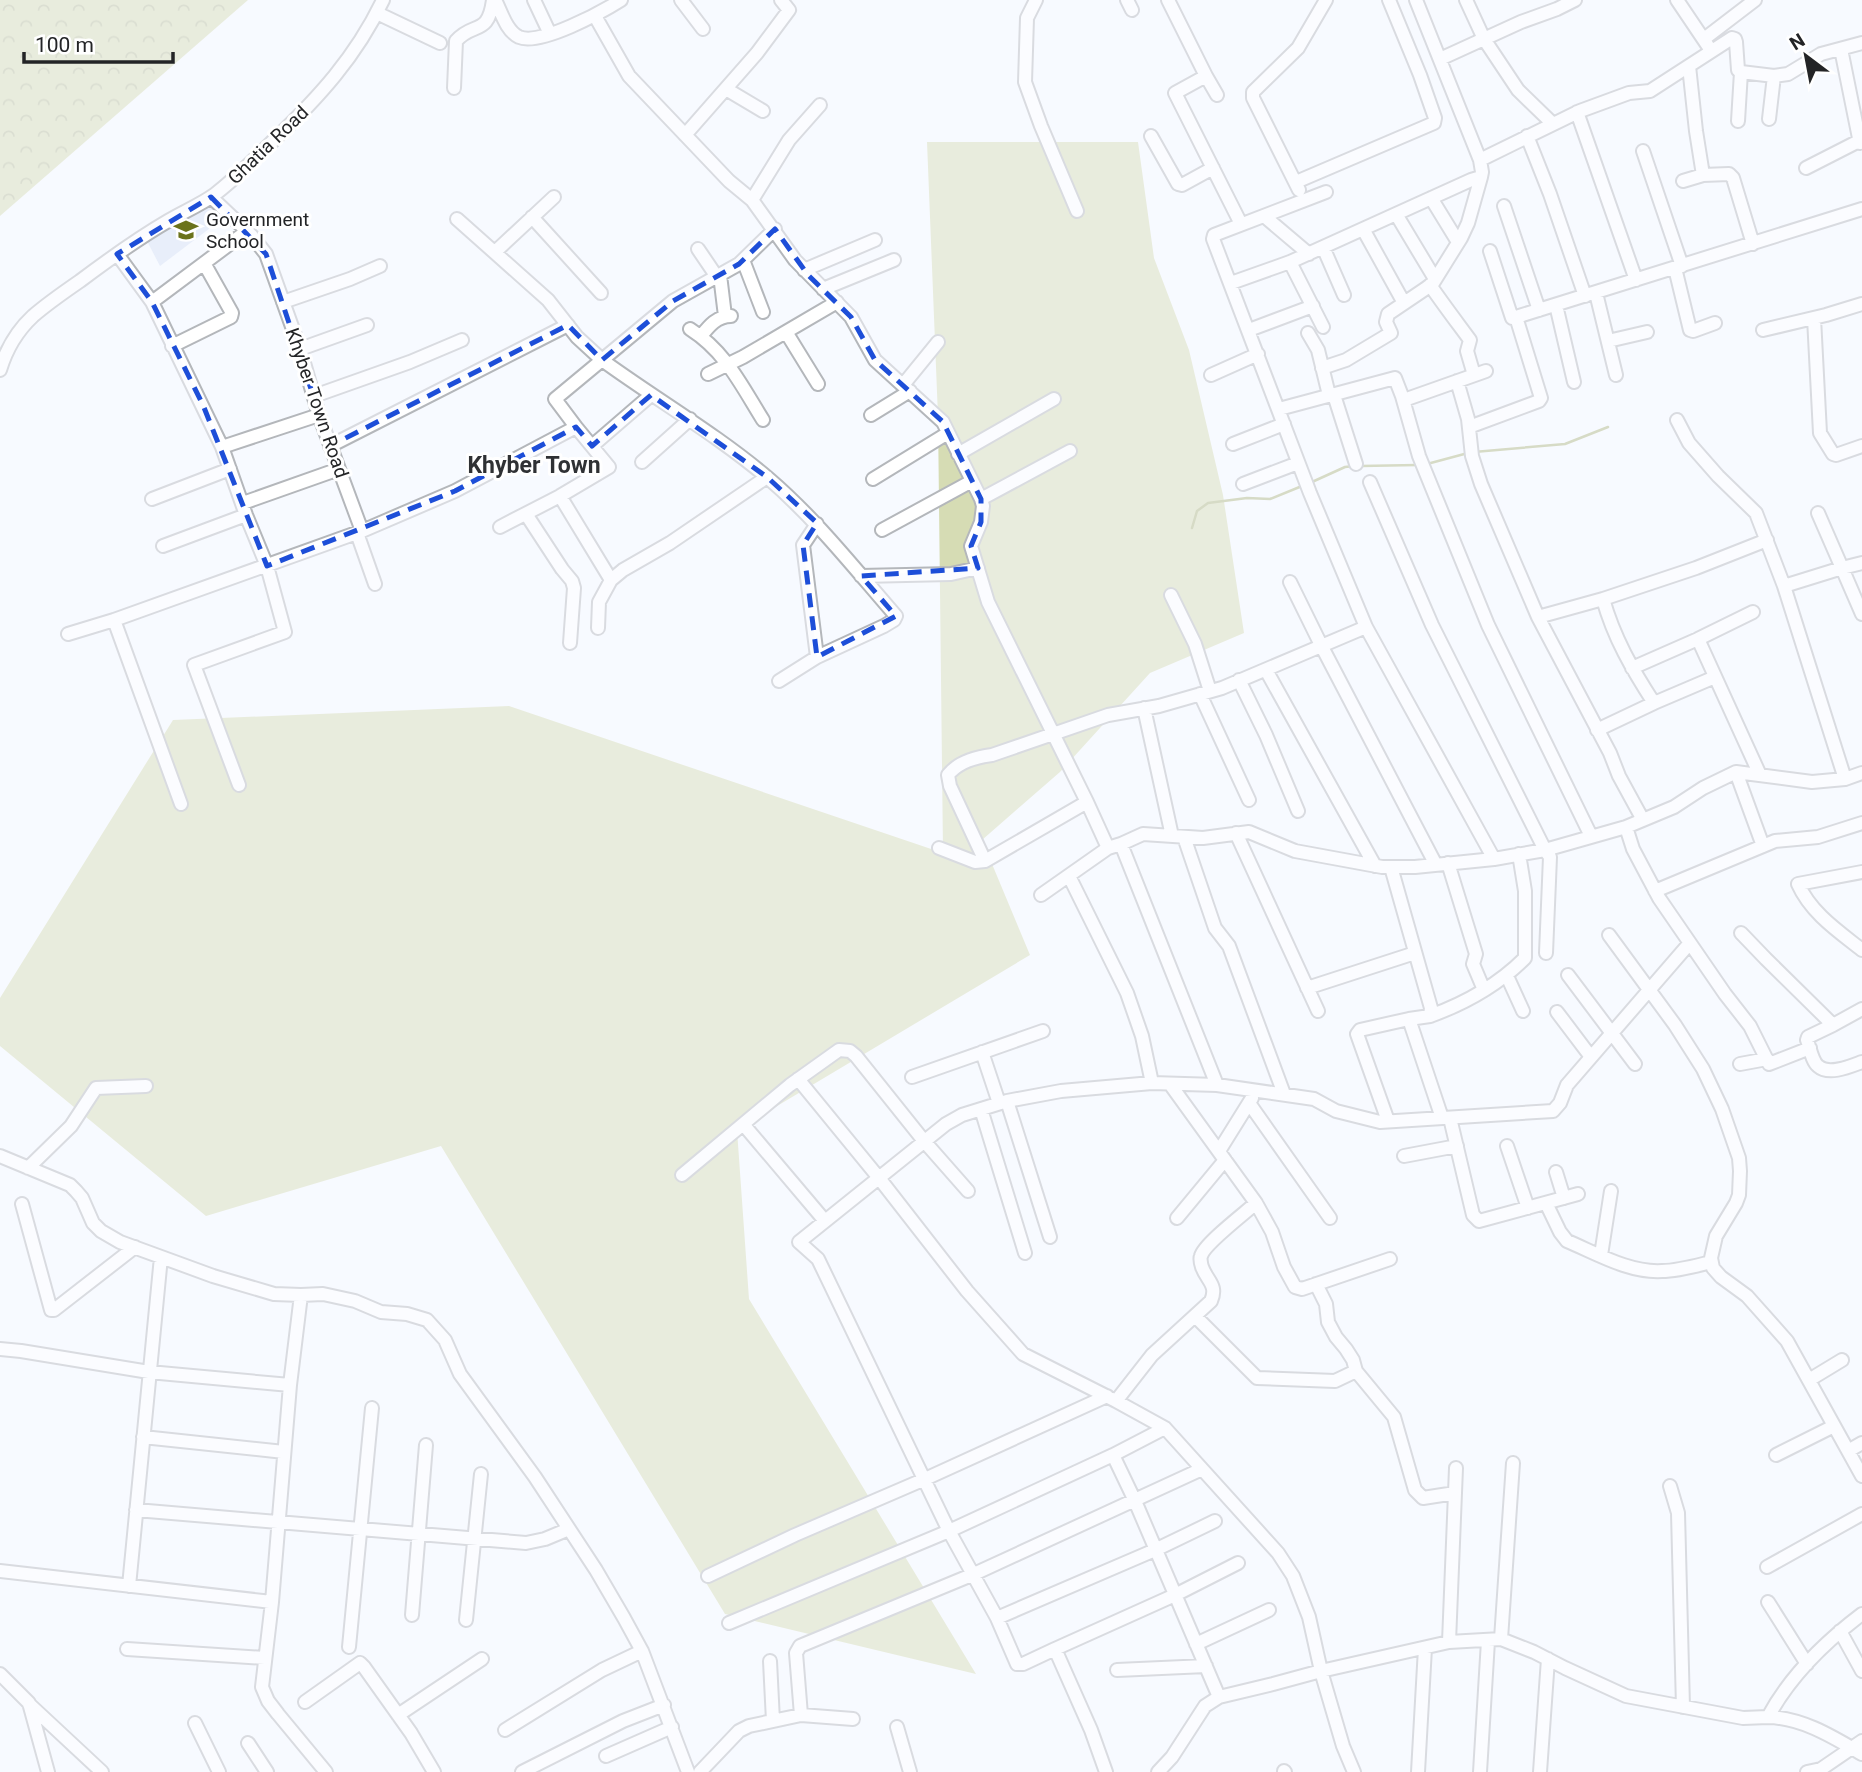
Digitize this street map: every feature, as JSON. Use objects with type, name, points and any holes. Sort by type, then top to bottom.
[{"type":"street","name":"Ghatia Road","points":[[0,370],[17,335],[32,317],[117,254],[211,197],[233,180],[311,104],[351,56],[369,29],[383,0]]},
{"type":"street","points":[[494,0],[510,30],[519,37],[532,38],[550,34],[595,16],[621,0]]},
{"type":"street","points":[[454,88],[456,41],[460,36],[482,27],[491,14],[494,0]]},
{"type":"street","points":[[534,0],[550,34]]},
{"type":"street","points":[[681,0],[703,29]]},
{"type":"street","points":[[685,135],[757,53],[789,10],[781,0]]},
{"type":"street","points":[[1037,0],[1027,18],[1025,82],[1036,115],[1077,211]]},
{"type":"street","points":[[1168,0],[1217,95]]},
{"type":"street","points":[[1305,200],[1253,98],[1253,92],[1298,48],[1326,0]]},
{"type":"street","points":[[1296,182],[1434,123],[1435,118],[1420,75],[1389,0]]},
{"type":"street","points":[[1322,368],[1346,360],[1391,333],[1386,322],[1388,314],[1433,282],[1458,242],[1468,223],[1481,177],[1480,160],[1416,0]]},
{"type":"street","points":[[1466,0],[1484,39],[1518,90],[1552,123]]},
{"type":"street","points":[[1420,75],[1555,4],[1575,0]]},
{"type":"street","points":[[1677,0],[1712,51]]},
{"type":"street","points":[[1704,39],[1746,2]]},
{"type":"street","points":[[377,13],[440,43]]},
{"type":"street","points":[[595,16],[629,76],[729,181],[752,200],[804,270],[851,317],[875,360],[943,422],[983,506],[982,522],[971,546],[988,602],[1108,848]]},
{"type":"street","points":[[1480,160],[1577,112],[1629,93],[1650,91],[1732,38],[1735,39],[1738,70],[1741,72],[1738,121]]},
{"type":"street","points":[[1741,72],[1774,76],[1788,74],[1822,54],[1862,43]]},
{"type":"street","points":[[1807,168],[1855,143],[1861,143],[1841,49]]},
{"type":"street","points":[[1689,66],[1703,175]]},
{"type":"street","points":[[1206,76],[1175,93],[1241,224]]},
{"type":"street","points":[[1769,119],[1774,76]]},
{"type":"street","points":[[726,89],[763,111]]},
{"type":"street","points":[[752,200],[789,139],[820,105]]},
{"type":"street","points":[[1577,112],[1636,281]]},
{"type":"street","points":[[1151,136],[1181,186],[1213,168]]},
{"type":"street","points":[[1527,136],[1608,341],[1616,375]]},
{"type":"street","points":[[1643,150],[1679,267],[1690,330],[1714,323]]},
{"type":"street","points":[[1683,181],[1703,175],[1729,174],[1733,178],[1753,244]]},
{"type":"street","points":[[1231,283],[1310,254],[1481,177]]},
{"type":"street","points":[[1326,192],[1214,235],[1213,239],[1298,463],[1366,627],[1493,859]]},
{"type":"street","name":"Khyber Town Road","points":[[211,197],[247,231],[266,254],[300,349],[375,584]]},
{"type":"street","points":[[495,252],[554,197]]},
{"type":"street","points":[[1431,198],[1458,242]]},
{"type":"street","points":[[1504,206],[1539,310]]},
{"type":"street","points":[[1490,251],[1513,318],[1862,209]]},
{"type":"street","points":[[1396,214],[1448,312],[1469,340],[1467,351],[1480,373],[1404,400]]},
{"type":"street","points":[[1264,216],[1310,254]]},
{"type":"street","points":[[532,217],[601,293]]},
{"type":"street","points":[[457,219],[548,300],[602,360],[690,419],[767,477],[817,524],[896,616],[884,626],[817,657],[779,681]]},
{"type":"street","points":[[500,527],[608,467],[555,398],[673,301],[743,260],[775,229]]},
{"type":"street","points":[[1363,229],[1404,303]]},
{"type":"street","points":[[152,302],[247,231]]},
{"type":"street","points":[[804,270],[875,240]]},
{"type":"street","points":[[1324,247],[1344,295]]},
{"type":"street","points":[[698,249],[718,276],[728,316],[710,324],[701,337]]},
{"type":"street","points":[[117,254],[152,302],[222,447],[267,566],[285,632],[194,665],[239,785]]},
{"type":"street","points":[[743,260],[763,312]]},
{"type":"street","points":[[823,289],[894,260]]},
{"type":"street","points":[[172,346],[232,317],[204,262]]},
{"type":"street","points":[[1290,262],[1323,327]]},
{"type":"street","points":[[283,302],[380,266]]},
{"type":"street","points":[[708,374],[837,302]]},
{"type":"street","points":[[1556,305],[1574,382]]},
{"type":"street","points":[[1763,330],[1862,305]]},
{"type":"street","points":[[1249,330],[1313,306]]},
{"type":"street","points":[[1469,427],[1541,398],[1516,317]]},
{"type":"street","points":[[1814,318],[1820,433],[1836,455],[1862,446]]},
{"type":"street","points":[[300,349],[367,325]]},
{"type":"street","points":[[330,446],[568,325]]},
{"type":"street","points":[[690,329],[729,363],[763,420]]},
{"type":"street","points":[[786,332],[818,384]]},
{"type":"street","points":[[1608,341],[1647,332]]},
{"type":"street","points":[[1308,333],[1318,350],[1356,464]]},
{"type":"street","points":[[314,396],[410,362],[462,340]]},
{"type":"street","points":[[872,415],[906,388],[939,342]]},
{"type":"street","points":[[1211,375],[1258,354]]},
{"type":"street","points":[[1279,410],[1395,378],[1404,400],[1419,456],[1488,625],[1591,836]]},
{"type":"street","points":[[1457,382],[1469,427],[1471,452],[1481,484],[1538,617],[1643,820]]},
{"type":"street","points":[[592,446],[652,396]]},
{"type":"street","points":[[958,454],[1054,399]]},
{"type":"street","points":[[222,447],[319,415]]},
{"type":"street","points":[[642,462],[690,419]]},
{"type":"street","points":[[1677,420],[1689,443],[1756,513],[1784,586],[1845,779]]},
{"type":"street","points":[[1233,444],[1284,424]]},
{"type":"street","points":[[68,634],[359,532],[455,491],[576,427]]},
{"type":"street","points":[[873,479],[948,433]]},
{"type":"street","points":[[981,499],[1070,451]]},
{"type":"street","points":[[1244,484],[1298,463]]},
{"type":"street","points":[[152,499],[230,469]]},
{"type":"street","points":[[163,546],[339,469]]},
{"type":"street","points":[[598,628],[599,602],[611,580],[767,477]]},
{"type":"street","points":[[882,530],[972,481]]},
{"type":"street","points":[[1370,482],[1432,625],[1550,857],[1546,953]]},
{"type":"street","points":[[560,496],[611,580]]},
{"type":"street","points":[[1818,513],[1862,614]]},
{"type":"street","points":[[526,514],[572,581],[574,588],[570,643]]},
{"type":"street","points":[[817,524],[803,545],[817,657]]},
{"type":"street","points":[[1538,617],[1696,568],[1767,540]]},
{"type":"street","points":[[1784,586],[1862,563]]},
{"type":"street","points":[[861,576],[950,574],[978,568]]},
{"type":"street","points":[[1290,582],[1321,645],[1442,864],[1476,954],[1473,964],[1484,990]]},
{"type":"street","points":[[1171,595],[1195,644],[1205,693],[1249,800]]},
{"type":"street","points":[[1603,599],[1611,625],[1632,668],[1654,703]]},
{"type":"street","points":[[1632,668],[1752,612]]},
{"type":"street","points":[[114,620],[181,804]]},
{"type":"street","points":[[985,861],[950,786],[948,775],[951,770],[977,757],[992,755],[1108,715],[1205,693],[1366,627]]},
{"type":"street","points":[[1698,639],[1760,775]]},
{"type":"street","points":[[1266,670],[1375,866]]},
{"type":"street","points":[[1597,730],[1715,677]]},
{"type":"street","points":[[1239,681],[1266,735],[1298,811]]},
{"type":"street","points":[[1144,708],[1178,836],[1215,928],[1229,946],[1284,1094]]},
{"type":"street","points":[[1041,895],[1108,848],[1143,834],[1203,838],[1249,832],[1295,851],[1375,866],[1442,864],[1545,850],[1626,827],[1674,807],[1703,788],[1736,772],[1812,782],[1845,779],[1862,773]]},
{"type":"street","points":[[1736,772],[1763,846]]},
{"type":"street","points":[[940,848],[975,862],[985,861],[1087,802]]},
{"type":"street","points":[[1655,891],[1775,841],[1818,837],[1862,823]]},
{"type":"street","points":[[1626,827],[1633,849],[1655,891],[1689,944],[1751,1026],[1769,1064],[1810,1048]]},
{"type":"street","points":[[1236,833],[1318,1011]]},
{"type":"street","points":[[1121,844],[1217,1085]]},
{"type":"street","points":[[1388,1121],[1357,1034],[1360,1030],[1430,1016],[1458,1006],[1507,976],[1525,958],[1525,891],[1519,854]]},
{"type":"street","points":[[1391,867],[1431,1007],[1430,1016]]},
{"type":"street","points":[[1862,872],[1798,884],[1804,897],[1826,922],[1862,950]]},
{"type":"street","points":[[1069,876],[1127,993],[1142,1036],[1152,1083]]},
{"type":"street","points":[[1741,933],[1833,1025]]},
{"type":"street","points":[[1609,935],[1686,1041],[1710,1081],[1739,1158],[1739,1195],[1716,1236],[1711,1262],[1720,1278],[1747,1296],[1787,1341],[1862,1476]]},
{"type":"street","points":[[1238,1563],[1175,1595],[1023,1664],[1017,1664],[997,1618],[949,1531],[818,1259],[799,1242],[946,1124],[962,1115],[1003,1102],[1061,1091],[1152,1083],[1217,1085],[1314,1099],[1336,1111],[1380,1122],[1553,1111],[1560,1103],[1567,1085],[1689,944]]},
{"type":"street","points":[[1307,988],[1416,953]]},
{"type":"street","points":[[1568,975],[1635,1064]]},
{"type":"street","points":[[1507,976],[1524,1011]]},
{"type":"street","points":[[1862,1009],[1808,1037],[1807,1040],[1817,1065],[1821,1068],[1836,1070],[1862,1062]]},
{"type":"street","points":[[1558,1012],[1591,1057]]},
{"type":"street","points":[[1409,1019],[1457,1146],[1474,1215],[1479,1221],[1578,1195]]},
{"type":"street","points":[[912,1077],[1043,1031]]},
{"type":"street","points":[[682,1175],[798,1079],[839,1050],[850,1051],[864,1065],[924,1141],[968,1191]]},
{"type":"street","points":[[982,1052],[1003,1102],[1050,1237]]},
{"type":"street","points":[[1740,1065],[1767,1059]]},
{"type":"street","points":[[798,1079],[967,1291],[1023,1354],[1165,1428],[1278,1553],[1293,1576],[1309,1617],[1321,1671],[1343,1746],[1354,1772]]},
{"type":"street","points":[[1170,1084],[1256,1203],[1295,1287],[1302,1289],[1390,1259]]},
{"type":"street","points":[[28,1168],[71,1126],[96,1088],[146,1086]]},
{"type":"street","points":[[1177,1217],[1222,1156],[1258,1090]]},
{"type":"street","points":[[1249,1103],[1329,1218]]},
{"type":"street","points":[[981,1109],[1025,1254]]},
{"type":"street","points":[[743,1124],[825,1221]]},
{"type":"street","points":[[1404,1156],[1457,1146]]},
{"type":"street","points":[[1507,1146],[1528,1208]]},
{"type":"street","points":[[0,1156],[69,1185],[82,1198],[93,1223],[120,1242],[213,1276],[274,1294],[323,1294],[355,1301],[381,1312],[407,1314],[427,1320],[445,1340],[460,1374],[535,1477],[596,1570],[642,1651],[688,1772]]},
{"type":"street","points":[[1556,1172],[1564,1198]]},
{"type":"street","points":[[1601,1255],[1611,1191]]},
{"type":"street","points":[[708,1576],[795,1535],[1111,1399],[1152,1355],[1211,1301],[1214,1293],[1200,1265],[1201,1254],[1256,1203]]},
{"type":"street","points":[[1546,1203],[1567,1241],[1640,1270],[1660,1272],[1711,1262]]},
{"type":"street","points":[[22,1204],[51,1310],[135,1247]]},
{"type":"street","points":[[129,1586],[161,1257]]},
{"type":"street","points":[[1316,1284],[1325,1304],[1328,1322],[1336,1337],[1353,1360],[1356,1371],[1394,1417],[1415,1490],[1423,1498],[1455,1493]]},
{"type":"street","points":[[302,1295],[290,1385],[272,1602],[262,1687],[268,1702],[326,1772]]},
{"type":"street","points":[[1195,1316],[1257,1378],[1335,1381],[1356,1371]]},
{"type":"street","points":[[0,1349],[149,1372],[290,1385]]},
{"type":"street","points":[[1809,1380],[1842,1360]]},
{"type":"street","points":[[349,1647],[372,1408]]},
{"type":"street","points":[[1776,1455],[1834,1426]]},
{"type":"street","points":[[729,1623],[949,1531],[1165,1428]]},
{"type":"street","points":[[143,1437],[284,1452]]},
{"type":"street","points":[[1849,1451],[1862,1443]]},
{"type":"street","points":[[412,1615],[426,1445]]},
{"type":"street","points":[[1113,1455],[1219,1697]]},
{"type":"street","points":[[1480,1772],[1513,1463]]},
{"type":"street","points":[[1449,1642],[1456,1468]]},
{"type":"street","points":[[801,1715],[796,1653],[800,1646],[974,1574],[1202,1469]]},
{"type":"street","points":[[466,1620],[481,1475]]},
{"type":"street","points":[[1670,1486],[1678,1513],[1683,1707]]},
{"type":"street","points":[[136,1510],[526,1543],[569,1529]]},
{"type":"street","points":[[1767,1567],[1862,1514]]},
{"type":"street","points":[[997,1618],[1155,1550],[1215,1521]]},
{"type":"street","points":[[0,1572],[272,1602]]},
{"type":"street","points":[[1768,1602],[1807,1664]]},
{"type":"street","points":[[1196,1644],[1269,1610]]},
{"type":"street","points":[[1768,1717],[1774,1705],[1807,1664],[1840,1631],[1862,1614]]},
{"type":"street","points":[[1840,1631],[1862,1671]]},
{"type":"street","points":[[1158,1772],[1172,1757],[1205,1706],[1219,1697],[1449,1642],[1495,1640],[1534,1651],[1626,1696],[1743,1718],[1778,1717],[1822,1731],[1858,1748]]},
{"type":"street","points":[[1418,1772],[1425,1648]]},
{"type":"street","points":[[127,1649],[265,1658]]},
{"type":"street","points":[[1055,1649],[1091,1730],[1106,1772]]},
{"type":"street","points":[[505,1730],[602,1670],[642,1651]]},
{"type":"street","points":[[398,1715],[482,1659]]},
{"type":"street","points":[[1540,1772],[1548,1659]]},
{"type":"street","points":[[769,1661],[773,1721]]},
{"type":"street","points":[[305,1702],[359,1663],[398,1715],[434,1772]]},
{"type":"street","points":[[1117,1670],[1206,1666]]},
{"type":"street","points":[[0,1674],[102,1772]]},
{"type":"street","points":[[29,1703],[48,1772]]},
{"type":"street","points":[[522,1772],[623,1721],[664,1705]]},
{"type":"street","points":[[700,1772],[739,1731],[749,1726],[801,1715],[853,1719]]},
{"type":"street","points":[[195,1723],[219,1772]]},
{"type":"street","points":[[606,1756],[672,1727]]},
{"type":"street","points":[[897,1727],[910,1772]]},
{"type":"street","points":[[248,1743],[267,1772]]},
{"type":"street","points":[[1807,1772],[1821,1769],[1858,1748]]},
{"type":"highlighted area","points":[[211,197],[266,254],[330,446],[568,325],[602,360],[673,301],[739,264],[775,229],[808,275],[851,317],[875,360],[943,422],[981,499],[981,522],[971,546],[978,568],[861,576],[896,616],[817,657],[803,545],[817,523],[767,477],[651,395],[592,446],[576,427],[455,491],[267,566],[203,405],[152,302],[117,254]]},
{"type":"shaded area","name":"Government School","points":[[210,204],[222,219],[160,266],[147,241]]},
{"type":"green space","points":[[0,0],[248,0],[0,216]]},
{"type":"green space","points":[[927,142],[1138,142],[1154,258],[1189,350],[1223,495],[1244,633],[1150,673],[1060,772],[982,840],[1030,955],[737,1130],[749,1299],[976,1674],[725,1614],[441,1146],[206,1216],[0,1046],[0,998],[173,720],[509,706],[943,853],[938,417]]},
{"type":"waterway","points":[[1474,452],[1565,444],[1608,427]]},
{"type":"waterway","points":[[1427,464],[1468,453]]},
{"type":"waterway","points":[[1361,466],[1417,465]]},
{"type":"waterway","points":[[1312,482],[1345,467],[1354,466]]},
{"type":"waterway","points":[[1192,528],[1197,511],[1208,503],[1247,498],[1270,499],[1302,486]]},
{"type":"place","name":"Government School","points":[[186,230]]},
{"type":"district","name":"Khyber Town","points":[[534,465]]}]
